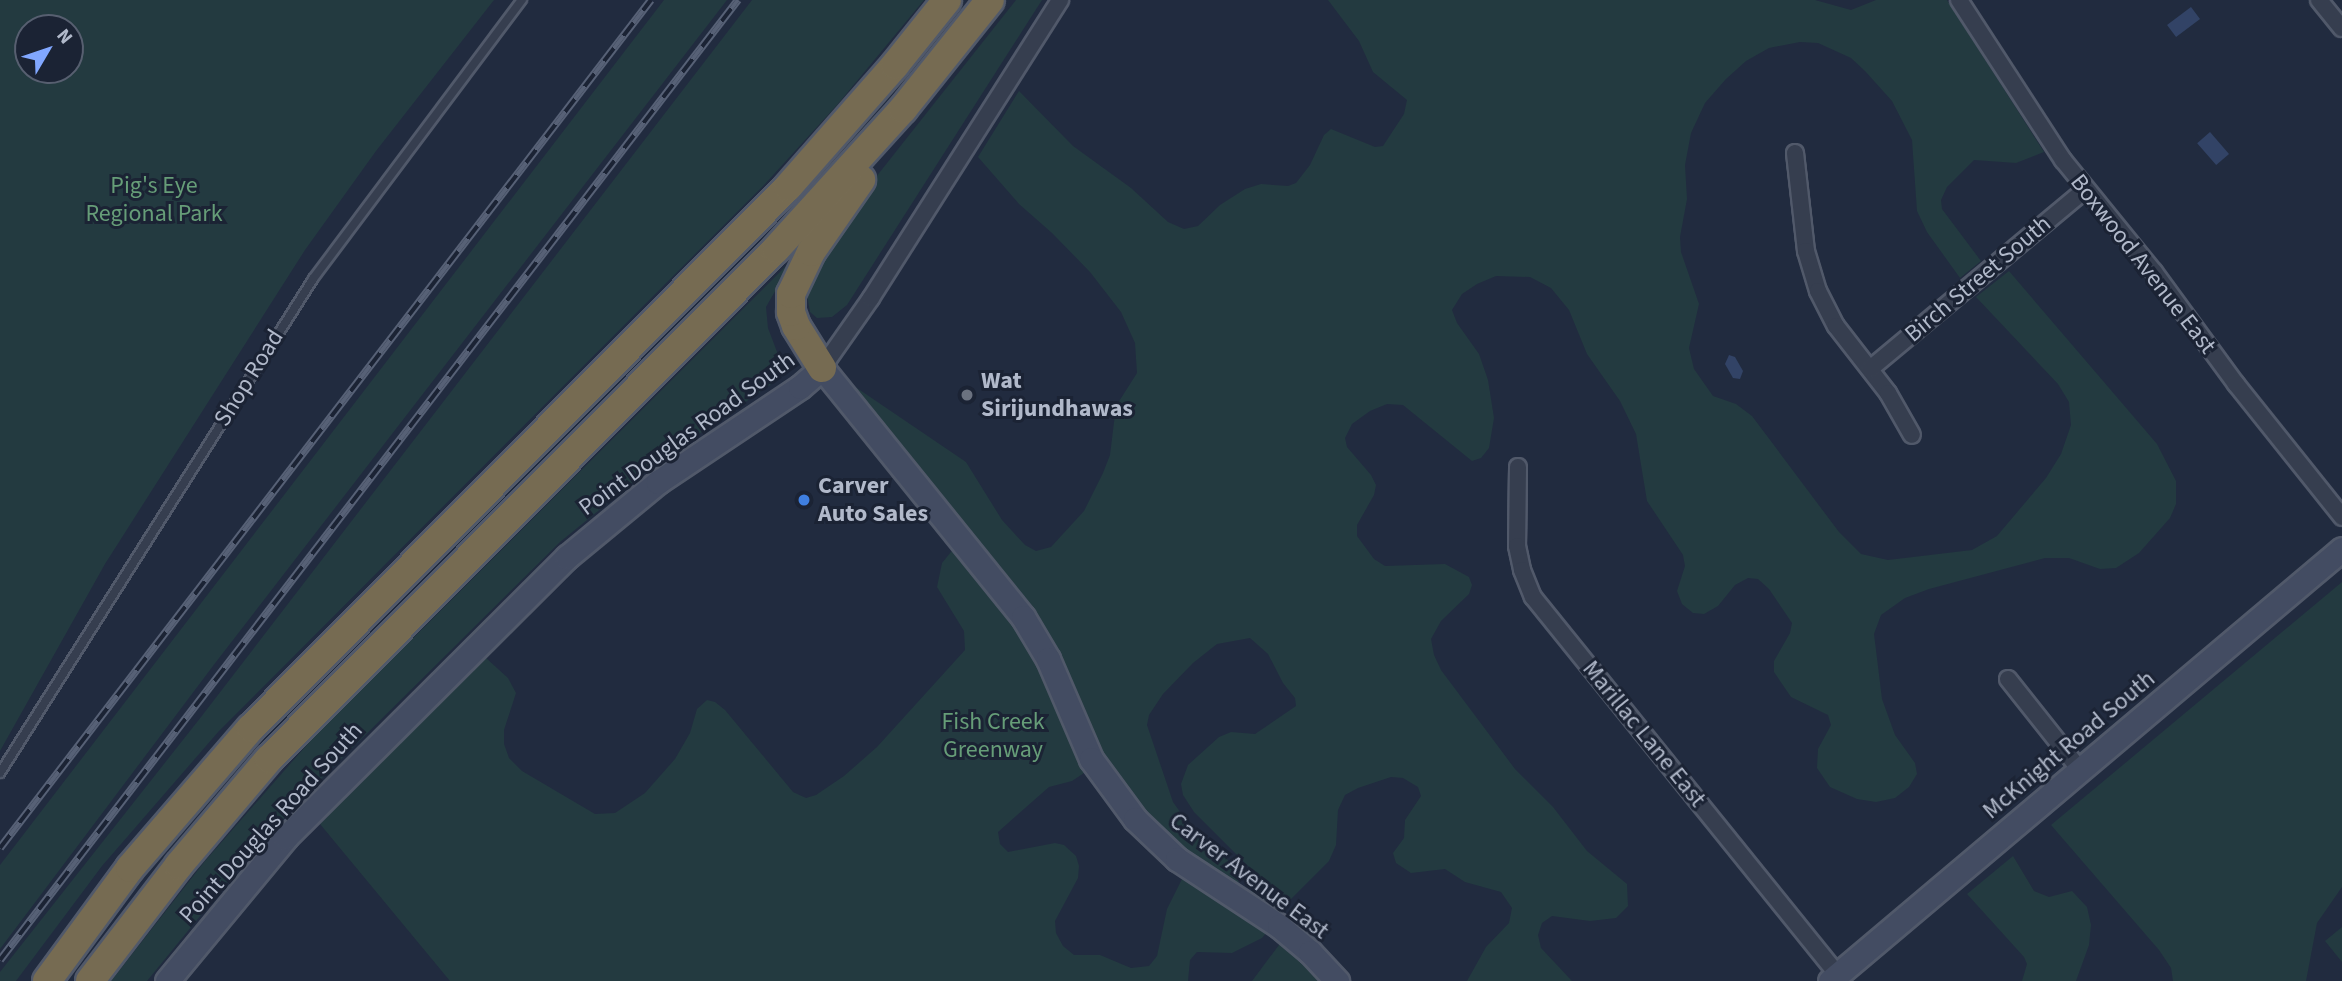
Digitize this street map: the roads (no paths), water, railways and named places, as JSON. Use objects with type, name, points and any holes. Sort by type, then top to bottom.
[{"type":"highway","points":[[47,981],[138,859],[251,728],[377,598],[762,214],[848,120],[947,0]]},
{"type":"highway","points":[[90,981],[179,865],[270,759],[776,248],[866,152],[990,0]]},
{"type":"highway","points":[[822,368],[793,319],[790,299],[792,287],[836,215],[963,35]]},
{"type":"street","name":"Point Douglas Road South","points":[[167,981],[286,837],[548,575],[590,536],[658,482],[800,387],[822,368],[871,298],[1060,0]]},
{"type":"street","name":"Boxwood Avenue East","points":[[1959,0],[2020,97],[2085,190],[2154,272],[2236,384],[2342,517]]},
{"type":"street","points":[[2319,0],[2342,27]]},
{"type":"street","points":[[1795,153],[1805,245],[1814,282],[1836,326],[1892,398],[1912,435]]},
{"type":"street","name":"Birch Street South","points":[[1870,369],[2085,190]]},
{"type":"street","name":"Carver Avenue East","points":[[822,368],[1023,617],[1048,659],[1091,759],[1135,819],[1177,859],[1279,926],[1310,952],[1337,981]]},
{"type":"street","name":"Marillac Lane East","points":[[1518,467],[1517,545],[1522,570],[1534,597],[1834,978]]},
{"type":"street","name":"McKnight Road South","points":[[1834,978],[2342,549]]},
{"type":"street","points":[[2008,679],[2080,769]]},
{"type":"lane","name":"Shop Road","points":[[0,773],[313,279],[522,0]]},
{"type":"water","points":[[2191,7],[2200,19],[2176,37],[2167,25]]},
{"type":"water","points":[[2210,132],[2229,154],[2216,165],[2197,143]]},
{"type":"water","points":[[1729,355],[1735,357],[1743,371],[1740,379],[1733,378],[1725,364]]},
{"type":"railway","points":[[0,848],[651,0]]},
{"type":"railway","points":[[0,960],[738,0]]},
{"type":"place","name":"Wat Sirijundhawas","points":[[967,395]]},
{"type":"place","name":"Carver Auto Sales","points":[[804,500]]},
{"type":"park label","name":"Pig's Eye Regional Park","points":[[154,200]]},
{"type":"park label","name":"Fish Creek Greenway","points":[[993,736]]}]
